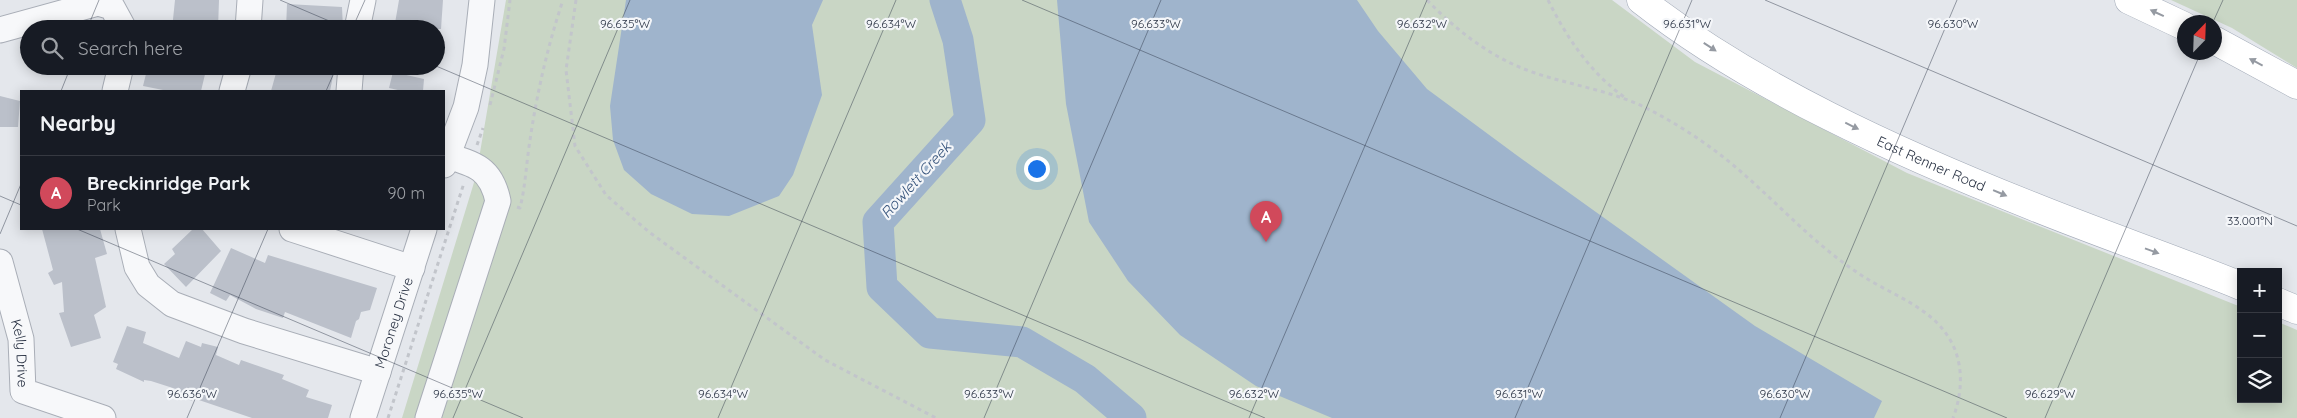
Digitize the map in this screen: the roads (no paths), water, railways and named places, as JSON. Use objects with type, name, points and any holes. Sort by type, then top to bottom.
[{"type":"main road","name":"East Renner Road","points":[[1641,0],[1737,65],[1801,102],[2032,206],[2237,284]]},
{"type":"main road","points":[[2129,0],[2177,23]]},
{"type":"main road","points":[[2222,44],[2297,85]]},
{"type":"main road","points":[[2282,304],[2297,310]]},
{"type":"street","points":[[249,20],[250,0]]},
{"type":"street","points":[[359,20],[363,0]]},
{"type":"street","points":[[428,418],[498,202],[494,183],[490,176],[461,156],[466,107],[476,65],[482,0]]},
{"type":"street","points":[[36,20],[98,3],[112,4],[120,20]]},
{"type":"street","points":[[0,30],[20,24]]},
{"type":"street","points":[[116,90],[119,75]]},
{"type":"street","points":[[232,90],[237,75]]},
{"type":"street","points":[[350,90],[351,75]]},
{"type":"street","points":[[128,230],[137,267],[148,285],[172,304],[244,331],[378,372]]},
{"type":"street","points":[[295,230],[412,268]]},
{"type":"street","name":"Moroney Drive","points":[[363,418],[424,230]]},
{"type":"street","name":"Kelly Drive","points":[[0,262],[4,290],[21,339],[23,391],[104,418]]},
{"type":"water","points":[[626,0],[823,0],[812,25],[822,95],[793,175],[779,196],[729,216],[692,214],[651,194],[624,170],[613,140],[610,106]]},
{"type":"water","points":[[1057,0],[1357,0],[1378,31],[1427,89],[1755,326],[1882,401],[1874,418],[1332,418],[1256,386],[1180,335],[1128,281],[1089,222],[1066,104]]},
{"type":"waterway","name":"Rowlett Creek","points":[[945,0],[958,40],[970,120],[878,222],[882,287],[930,333],[1022,342],[1085,379],[1131,418]]},
{"type":"place","name":"Breckinridge Park","points":[[1266,242]]}]
